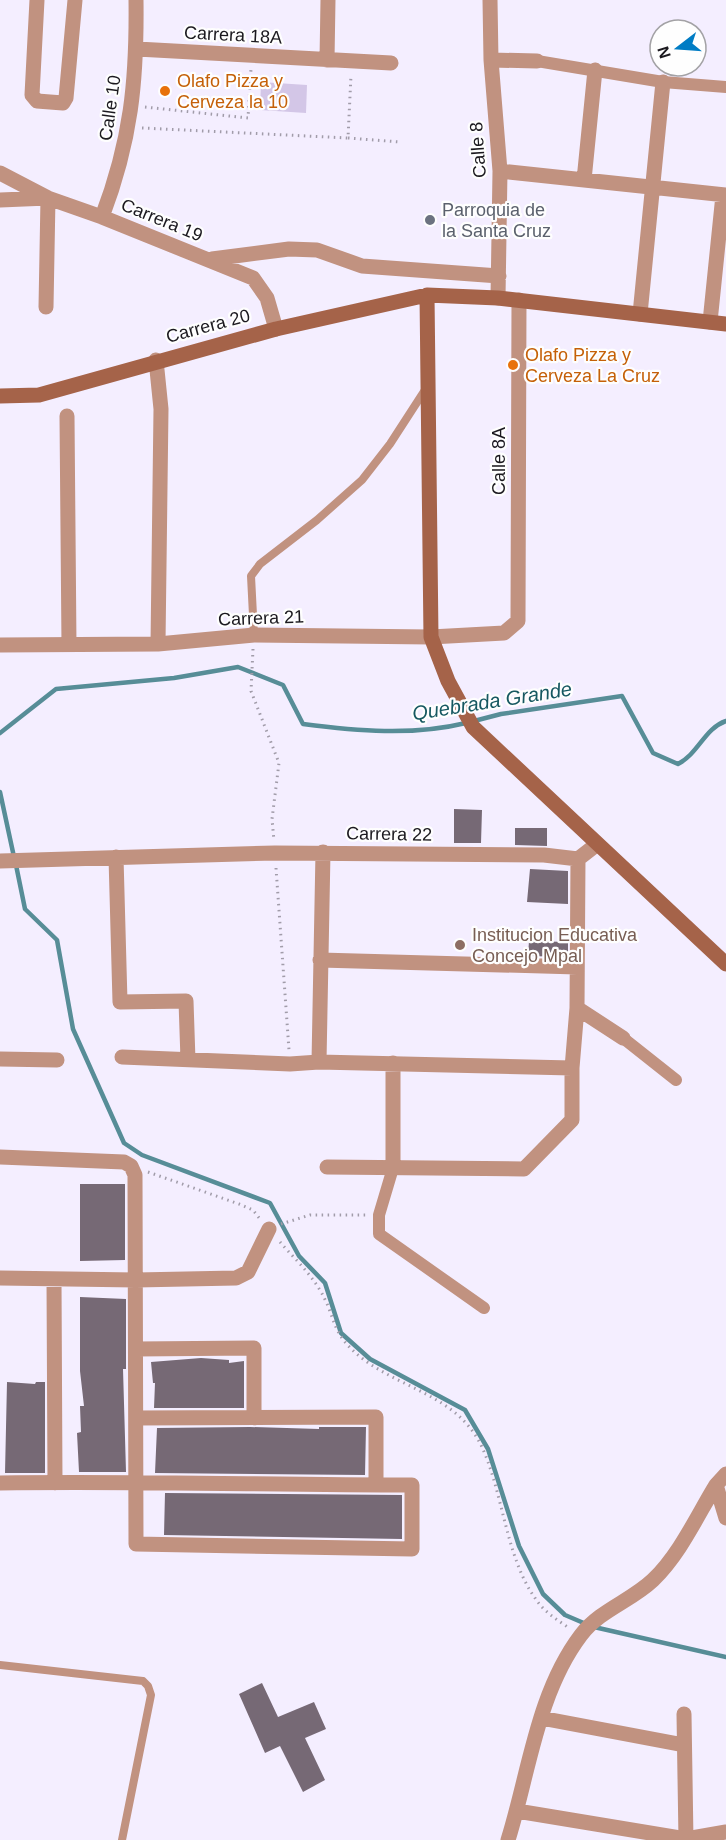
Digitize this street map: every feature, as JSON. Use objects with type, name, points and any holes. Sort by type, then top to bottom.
[{"type":"main road","name":"Carrera 20","points":[[0,396],[39,395],[156,360],[276,329],[427,296],[498,298],[726,324]]},
{"type":"main road","points":[[427,296],[431,637],[448,681],[469,721],[596,845],[726,964]]},
{"type":"street","points":[[37,0],[32,95],[37,101],[63,103],[66,98],[75,0]]},
{"type":"street","name":"Calle 10","points":[[102,217],[119,171],[129,127],[137,49],[136,0]]},
{"type":"street","points":[[327,60],[328,0]]},
{"type":"street","name":"Calle 8","points":[[490,0],[491,60],[500,171],[498,298]]},
{"type":"street","name":"Carrera 18A","points":[[137,49],[391,63]]},
{"type":"street","points":[[491,60],[537,61],[663,82],[726,87]]},
{"type":"street","points":[[584,180],[595,70]]},
{"type":"street","points":[[640,314],[663,82]]},
{"type":"street","points":[[500,171],[725,195],[710,322]]},
{"type":"street","points":[[0,173],[48,198],[46,307]]},
{"type":"street","name":"Carrera 19","points":[[0,200],[48,198],[102,217],[253,278],[267,298],[276,329]]},
{"type":"street","points":[[209,260],[289,249],[317,250],[362,266],[499,276]]},
{"type":"street","name":"Calle 8A","points":[[518,621],[519,300]]},
{"type":"street","points":[[156,360],[161,409],[158,644]]},
{"type":"street","points":[[67,416],[69,645]]},
{"type":"street","name":"Carrera 21","points":[[0,645],[158,644],[254,635],[431,637],[504,633],[518,621]]},
{"type":"street","points":[[327,1167],[524,1169],[572,1120],[572,1068],[578,967],[578,859],[596,845]]},
{"type":"street","points":[[319,1062],[323,852]]},
{"type":"street","name":"Carrera 22","points":[[2,862],[323,852],[544,855],[578,859]]},
{"type":"street","points":[[116,857],[120,1002],[186,1001],[188,1060]]},
{"type":"street","points":[[320,960],[578,967]]},
{"type":"street","points":[[577,1008],[623,1038],[676,1080]]},
{"type":"street","points":[[122,1058],[290,1064],[393,1063],[572,1068]]},
{"type":"street","points":[[0,1059],[57,1060]]},
{"type":"street","points":[[393,1063],[393,1168],[379,1215],[379,1234],[484,1308]]},
{"type":"street","points":[[0,1158],[124,1162],[131,1166],[135,1175],[135,1485],[136,1544],[412,1549],[412,1485],[135,1485],[55,1482],[0,1483]]},
{"type":"street","points":[[0,1278],[223,1279],[243,1275],[253,1264],[272,1227]]},
{"type":"street","points":[[54,1280],[55,1482]]},
{"type":"street","points":[[136,1348],[254,1348],[254,1418]]},
{"type":"street","points":[[136,1418],[375,1417],[376,1485]]},
{"type":"street","points":[[508,1840],[541,1718],[563,1665],[582,1634],[599,1617],[640,1590],[661,1571],[723,1484]]},
{"type":"street","points":[[723,1484],[726,1518]]},
{"type":"street","points":[[684,1714],[686,1839]]},
{"type":"street","points":[[541,1718],[684,1745]]},
{"type":"street","points":[[517,1811],[607,1833],[686,1839],[726,1832]]},
{"type":"lane","points":[[254,635],[251,576],[260,564],[317,520],[362,480],[390,444],[429,385]]},
{"type":"lane","points":[[0,1665],[143,1681],[148,1686],[151,1695],[122,1840]]},
{"type":"path","points":[[132,106],[248,118],[250,56]]},
{"type":"path","points":[[348,138],[351,61]]},
{"type":"path","points":[[129,127],[400,142]]},
{"type":"path","points":[[253,662],[251,691],[279,763],[272,819],[290,1064]]},
{"type":"path","points":[[131,1166],[253,1210],[272,1227],[319,1287],[344,1343],[366,1361],[443,1402],[470,1426],[484,1455],[508,1530],[534,1598],[550,1615],[582,1634]]},
{"type":"path","points":[[272,1227],[310,1215],[379,1215]]},
{"type":"shaded area","points":[[261,82],[307,85],[306,113],[260,110]]},
{"type":"building","points":[[454,809],[482,810],[481,843],[454,843]]},
{"type":"building","points":[[515,828],[547,828],[547,846],[515,845]]},
{"type":"building","points":[[530,869],[568,871],[568,904],[527,902]]},
{"type":"building","points":[[529,941],[568,942],[568,957],[528,956]]},
{"type":"building","points":[[80,1184],[125,1184],[125,1260],[80,1261]]},
{"type":"building","points":[[80,1297],[126,1299],[126,1369],[123,1369],[126,1472],[79,1472],[77,1433],[81,1432],[80,1406],[84,1406],[80,1371]]},
{"type":"building","points":[[201,1358],[229,1360],[229,1363],[244,1361],[244,1408],[154,1408],[155,1383],[153,1383],[151,1362]]},
{"type":"building","points":[[7,1382],[35,1384],[45,1382],[45,1473],[5,1473]]},
{"type":"building","points":[[319,1427],[366,1427],[365,1475],[155,1473],[157,1428],[319,1429]]},
{"type":"building","points":[[165,1493],[402,1495],[402,1539],[164,1535]]},
{"type":"building","points":[[262,1683],[278,1717],[314,1702],[326,1729],[305,1738],[325,1780],[303,1792],[280,1746],[265,1753],[239,1694]]},
{"type":"waterway","name":"Quebrada Grande","points":[[0,733],[56,689],[174,678],[238,667],[283,685],[303,724],[343,729],[405,731],[466,723]]},
{"type":"waterway","name":"Quebrada Grande","points":[[474,721],[501,714],[622,696],[653,753],[678,764],[691,754],[712,729],[726,721]]},
{"type":"waterway","points":[[0,792],[14,857]]},
{"type":"waterway","points":[[16,865],[25,909],[57,940],[73,1029],[124,1143],[142,1155],[270,1203],[299,1256],[325,1283],[341,1333],[370,1359],[465,1410],[488,1449],[519,1546],[543,1594],[565,1615],[586,1624]]},
{"type":"waterway","points":[[594,1627],[726,1657]]},
{"type":"place","name":"Olafo Pizza y Cerveza la 10","points":[[165,91]]},
{"type":"place","name":"Parroquia de la Santa Cruz","points":[[430,220]]},
{"type":"place","name":"Olafo Pizza y Cerveza La Cruz","points":[[513,365]]},
{"type":"place","name":"Institucion Educativa Concejo Mpal","points":[[460,945]]}]
